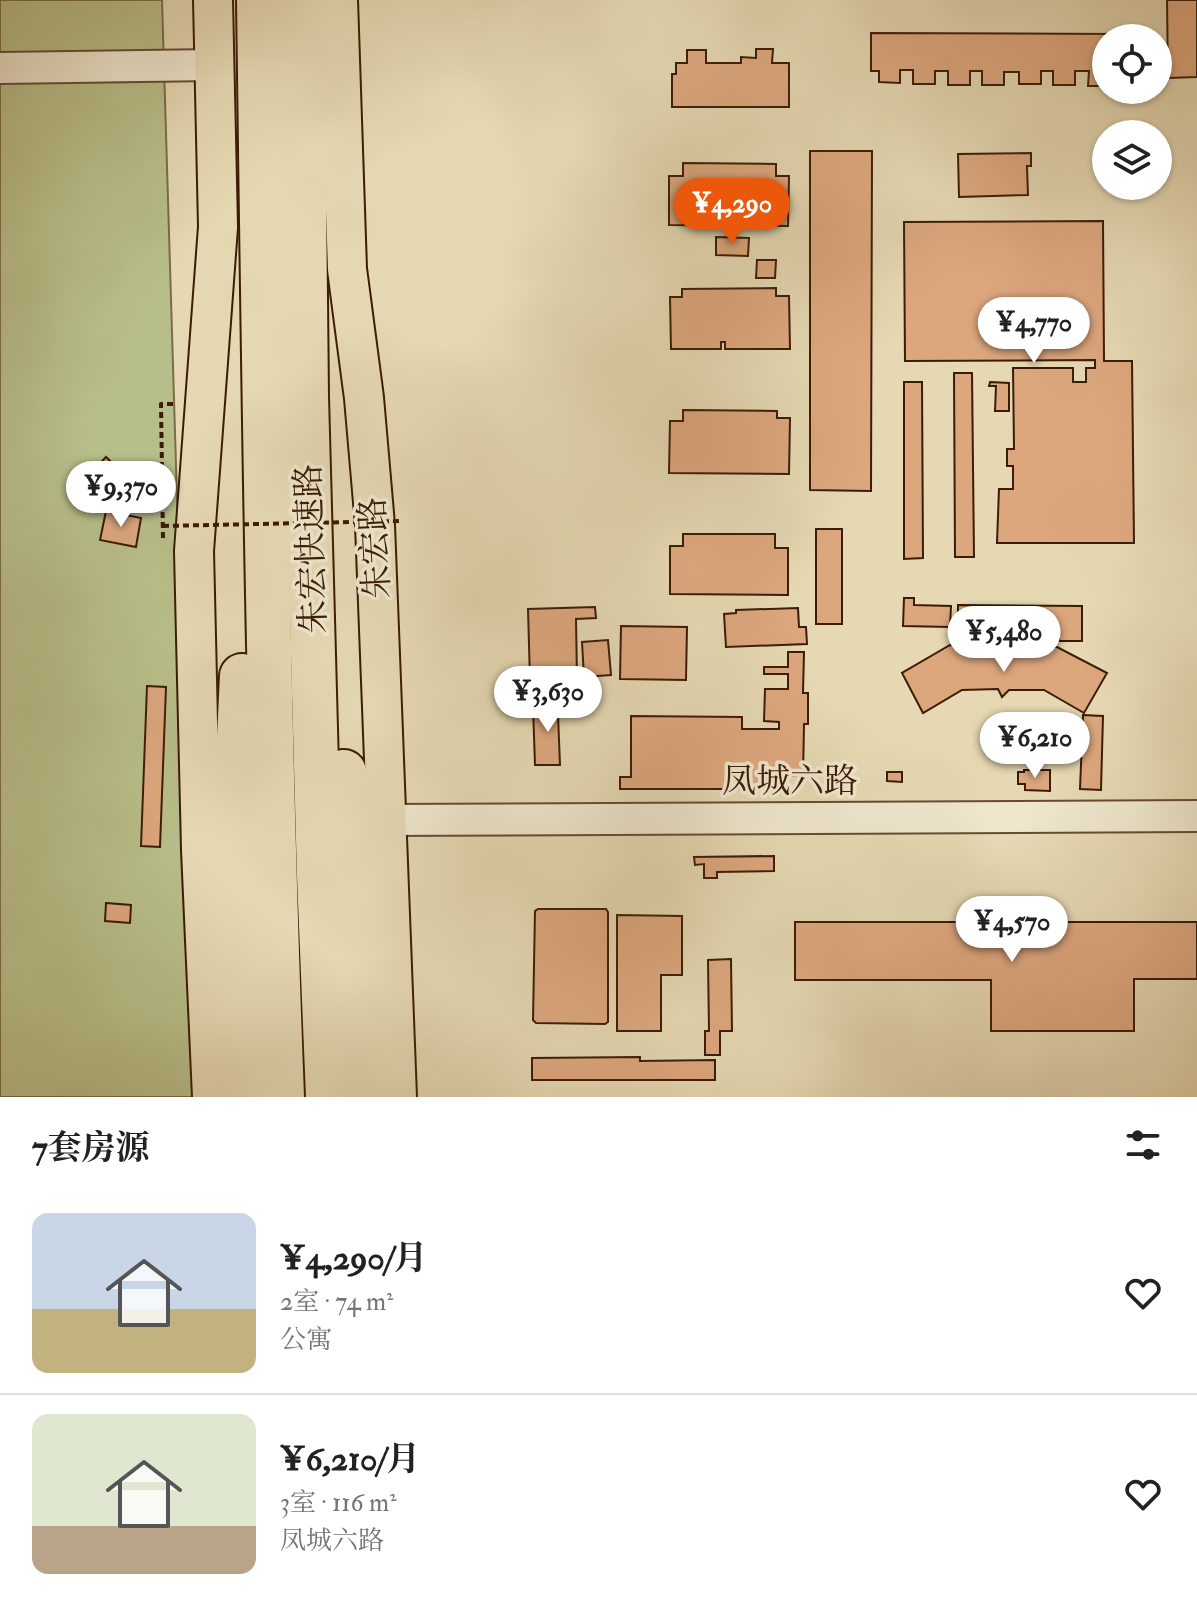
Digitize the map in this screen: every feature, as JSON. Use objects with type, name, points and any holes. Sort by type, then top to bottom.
[{"type":"highway","name":"朱宏快速路","points":[[259,0],[263,398],[255,885],[282,1097]]},
{"type":"highway","name":"朱宏快速路","points":[[302,0],[306,397],[336,875],[328,1097]]},
{"type":"highway","points":[[336,875],[359,1097]]},
{"type":"highway","points":[[243,1097],[255,885]]},
{"type":"main road","points":[[212,1097],[201,850],[194,551],[218,227],[213,0]]},
{"type":"main road","name":"朱宏路","points":[[338,0],[347,269],[364,398],[375,525],[397,1097]]},
{"type":"street","points":[[0,68],[213,65]]},
{"type":"street","name":"凤城六路","points":[[384,820],[1197,816]]},
{"type":"path","points":[[161,404],[163,526],[401,521]]},
{"type":"green space","points":[[0,0],[162,0],[195,1097],[0,1097]]},
{"type":"building","points":[[1167,0],[1197,0],[1197,77],[1172,78],[1172,24],[1167,24]]},
{"type":"building","points":[[871,33],[1092,34],[1092,86],[1088,86],[1089,71],[1075,71],[1075,85],[1053,85],[1053,71],[1041,71],[1041,84],[1019,84],[1019,72],[1004,72],[1004,85],[982,85],[982,71],[970,71],[970,85],[948,85],[948,71],[935,71],[935,84],[913,84],[913,70],[900,70],[900,83],[879,82],[879,71],[871,71]]},
{"type":"building","points":[[756,49],[773,49],[772,63],[789,63],[789,107],[672,107],[672,74],[676,74],[676,63],[687,63],[687,50],[706,50],[706,63],[741,63],[741,57],[756,58]]},
{"type":"building","points":[[810,151],[872,151],[871,491],[810,490]]},
{"type":"building","points":[[1031,153],[1031,166],[1027,166],[1028,195],[959,197],[958,154]]},
{"type":"building","points":[[683,163],[776,164],[776,176],[789,176],[788,226],[669,225],[669,176],[683,176]]},
{"type":"building","points":[[1103,221],[1104,361],[1132,361],[1134,543],[997,543],[999,489],[1013,489],[1013,466],[1007,466],[1007,449],[1014,449],[1013,368],[1073,368],[1073,382],[1086,382],[1086,368],[1095,368],[1095,360],[905,361],[904,222]]},
{"type":"building","points":[[716,237],[749,238],[748,256],[716,255]]},
{"type":"building","points":[[757,260],[776,260],[775,278],[756,278]]},
{"type":"building","points":[[776,288],[776,296],[789,296],[790,349],[725,349],[725,342],[721,342],[721,349],[671,349],[670,297],[682,297],[682,289]]},
{"type":"building","points":[[954,373],[972,373],[974,557],[955,557]]},
{"type":"building","points":[[904,382],[922,382],[923,558],[904,559]]},
{"type":"building","points":[[990,382],[1009,383],[1009,411],[995,411],[996,386],[989,386]]},
{"type":"building","points":[[683,410],[777,411],[777,418],[790,418],[789,474],[669,473],[670,421],[683,421]]},
{"type":"building","points":[[106,457],[138,488],[119,509],[86,478]]},
{"type":"building","points":[[106,511],[141,518],[136,547],[100,540]]},
{"type":"building","points":[[816,529],[842,529],[842,624],[816,624]]},
{"type":"building","points":[[683,534],[775,534],[775,548],[788,548],[788,595],[670,594],[670,546],[683,546]]},
{"type":"building","points":[[904,598],[914,598],[914,605],[951,606],[950,627],[903,626]]},
{"type":"building","points":[[958,605],[1082,606],[1082,641],[1059,641],[1059,629],[958,629]]},
{"type":"building","points":[[595,607],[596,618],[576,619],[577,679],[530,680],[528,609]]},
{"type":"building","points":[[798,608],[799,627],[806,627],[807,644],[726,647],[724,614],[736,613],[736,610]]},
{"type":"building","points":[[621,626],[687,627],[686,680],[620,679]]},
{"type":"building","points":[[608,640],[611,675],[584,677],[582,642]]},
{"type":"building","points":[[950,645],[1057,647],[1107,673],[1084,713],[1044,690],[1009,690],[1002,697],[998,689],[962,690],[923,713],[902,673]]},
{"type":"building","points":[[788,652],[804,652],[803,693],[808,693],[808,724],[804,724],[803,776],[779,776],[778,789],[620,789],[620,777],[631,777],[631,716],[742,717],[742,729],[779,729],[779,722],[764,721],[765,689],[788,689],[788,674],[764,674],[764,667],[788,667]]},
{"type":"building","points":[[147,686],[166,687],[160,847],[141,846]]},
{"type":"building","points":[[533,707],[571,707],[571,715],[558,715],[560,765],[535,765]]},
{"type":"building","points":[[1083,715],[1103,716],[1101,790],[1080,789]]},
{"type":"building","points":[[1050,770],[1050,791],[1025,790],[1025,784],[1018,784],[1018,772]]},
{"type":"building","points":[[887,772],[902,772],[902,782],[887,781]]},
{"type":"building","points":[[774,856],[774,871],[717,872],[717,878],[704,878],[704,864],[695,865],[694,857]]},
{"type":"building","points":[[106,903],[131,905],[130,923],[105,921]]},
{"type":"building","points":[[606,909],[608,912],[608,1022],[605,1024],[536,1023],[533,1020],[535,911]]},
{"type":"building","points":[[617,915],[682,916],[682,975],[661,975],[661,1031],[617,1031]]},
{"type":"building","points":[[795,922],[1197,922],[1197,979],[1134,979],[1134,1031],[991,1031],[991,980],[795,980]]},
{"type":"building","points":[[731,959],[732,1031],[720,1031],[720,1055],[705,1055],[705,1031],[709,1031],[708,960]]},
{"type":"building","points":[[640,1057],[640,1061],[715,1060],[715,1080],[532,1080],[532,1058]]}]
